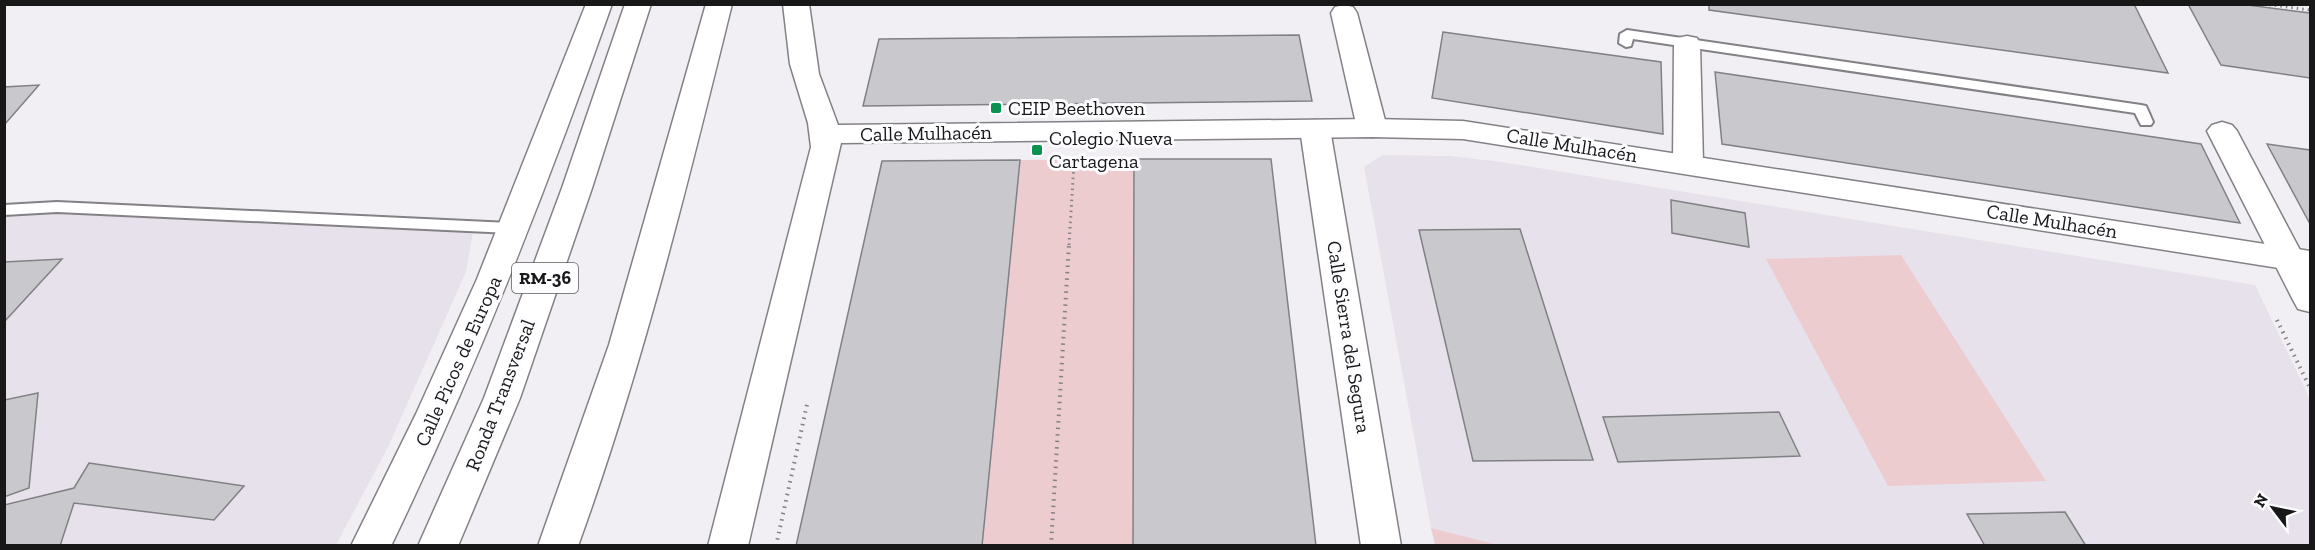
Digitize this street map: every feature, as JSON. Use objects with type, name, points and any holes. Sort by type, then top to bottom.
[{"type":"main road","name":"Calle Picos de Europa","points":[[371,546],[423,442],[497,273],[512,228],[599,4]]},
{"type":"main road","name":"Ronda Transversal","points":[[438,546],[502,398],[577,188],[638,4]]},
{"type":"main road","points":[[558,546],[609,407],[636,317],[719,4]]},
{"type":"main road","points":[[728,546],[819,184],[826,147],[826,134],[801,58],[796,4]]},
{"type":"main road","points":[[1344,13],[1372,128]]},
{"type":"main road","points":[[1687,44],[1688,164]]},
{"type":"main road","name":"Calle Mulhacén","points":[[826,134],[1372,128],[1488,132],[2300,261]]},
{"type":"main road","name":"Calle Sierra del Segura","points":[[1315,129],[1381,546]]},
{"type":"main road","points":[[2222,131],[2300,261],[2310,300]]},
{"type":"lane","points":[[1626,43],[1627,34],[2141,109],[2146,122]]},
{"type":"lane","points":[[4,210],[57,207],[512,228]]},
{"type":"path","points":[[2264,4],[2310,10]]},
{"type":"path","points":[[1052,546],[1076,154]]},
{"type":"path","points":[[2274,315],[2310,388]]},
{"type":"shaded area","points":[[1383,155],[1450,156],[1502,162],[2255,285],[2310,399],[2310,545],[1498,546],[1431,528],[1364,167]]},
{"type":"shaded area","points":[[1134,159],[1133,545],[982,546],[1020,160]]},
{"type":"shaded area","points":[[5,210],[474,226],[466,272],[388,447],[336,545],[5,546]]},
{"type":"shaded area","points":[[1901,255],[2046,481],[1888,486],[1766,259]]},
{"type":"shaded area","points":[[1431,528],[1498,545],[1435,545]]},
{"type":"building","points":[[1709,4],[2134,4],[2168,73],[1709,10]]},
{"type":"building","points":[[2188,4],[2240,4],[2310,13],[2310,78],[2221,65]]},
{"type":"building","points":[[1443,32],[1661,62],[1663,134],[1432,98]]},
{"type":"building","points":[[1299,35],[1312,101],[863,106],[879,39]]},
{"type":"building","points":[[1715,72],[2201,144],[2240,223],[1722,144]]},
{"type":"building","points":[[39,85],[5,124],[4,124],[4,87]]},
{"type":"building","points":[[2267,144],[2310,150],[2310,224]]},
{"type":"building","points":[[1134,159],[1271,159],[1316,546],[1133,546]]},
{"type":"building","points":[[1020,160],[982,546],[796,546],[882,161]]},
{"type":"building","points":[[1671,200],[1745,213],[1749,247],[1672,233]]},
{"type":"building","points":[[1520,229],[1593,460],[1473,461],[1419,230]]},
{"type":"building","points":[[62,259],[4,322],[4,262]]},
{"type":"building","points":[[38,393],[29,488],[4,497],[4,400]]},
{"type":"building","points":[[1779,412],[1800,456],[1618,462],[1603,417]]},
{"type":"building","points":[[89,463],[244,486],[214,520],[74,503],[60,546],[4,546],[4,505],[74,488]]},
{"type":"building","points":[[2065,512],[2086,546],[1985,546],[1967,514]]},
{"type":"place","name":"CEIP Beethoven","points":[[996,108]]},
{"type":"place","name":"Colegio Nueva Cartagena","points":[[1037,150]]}]
